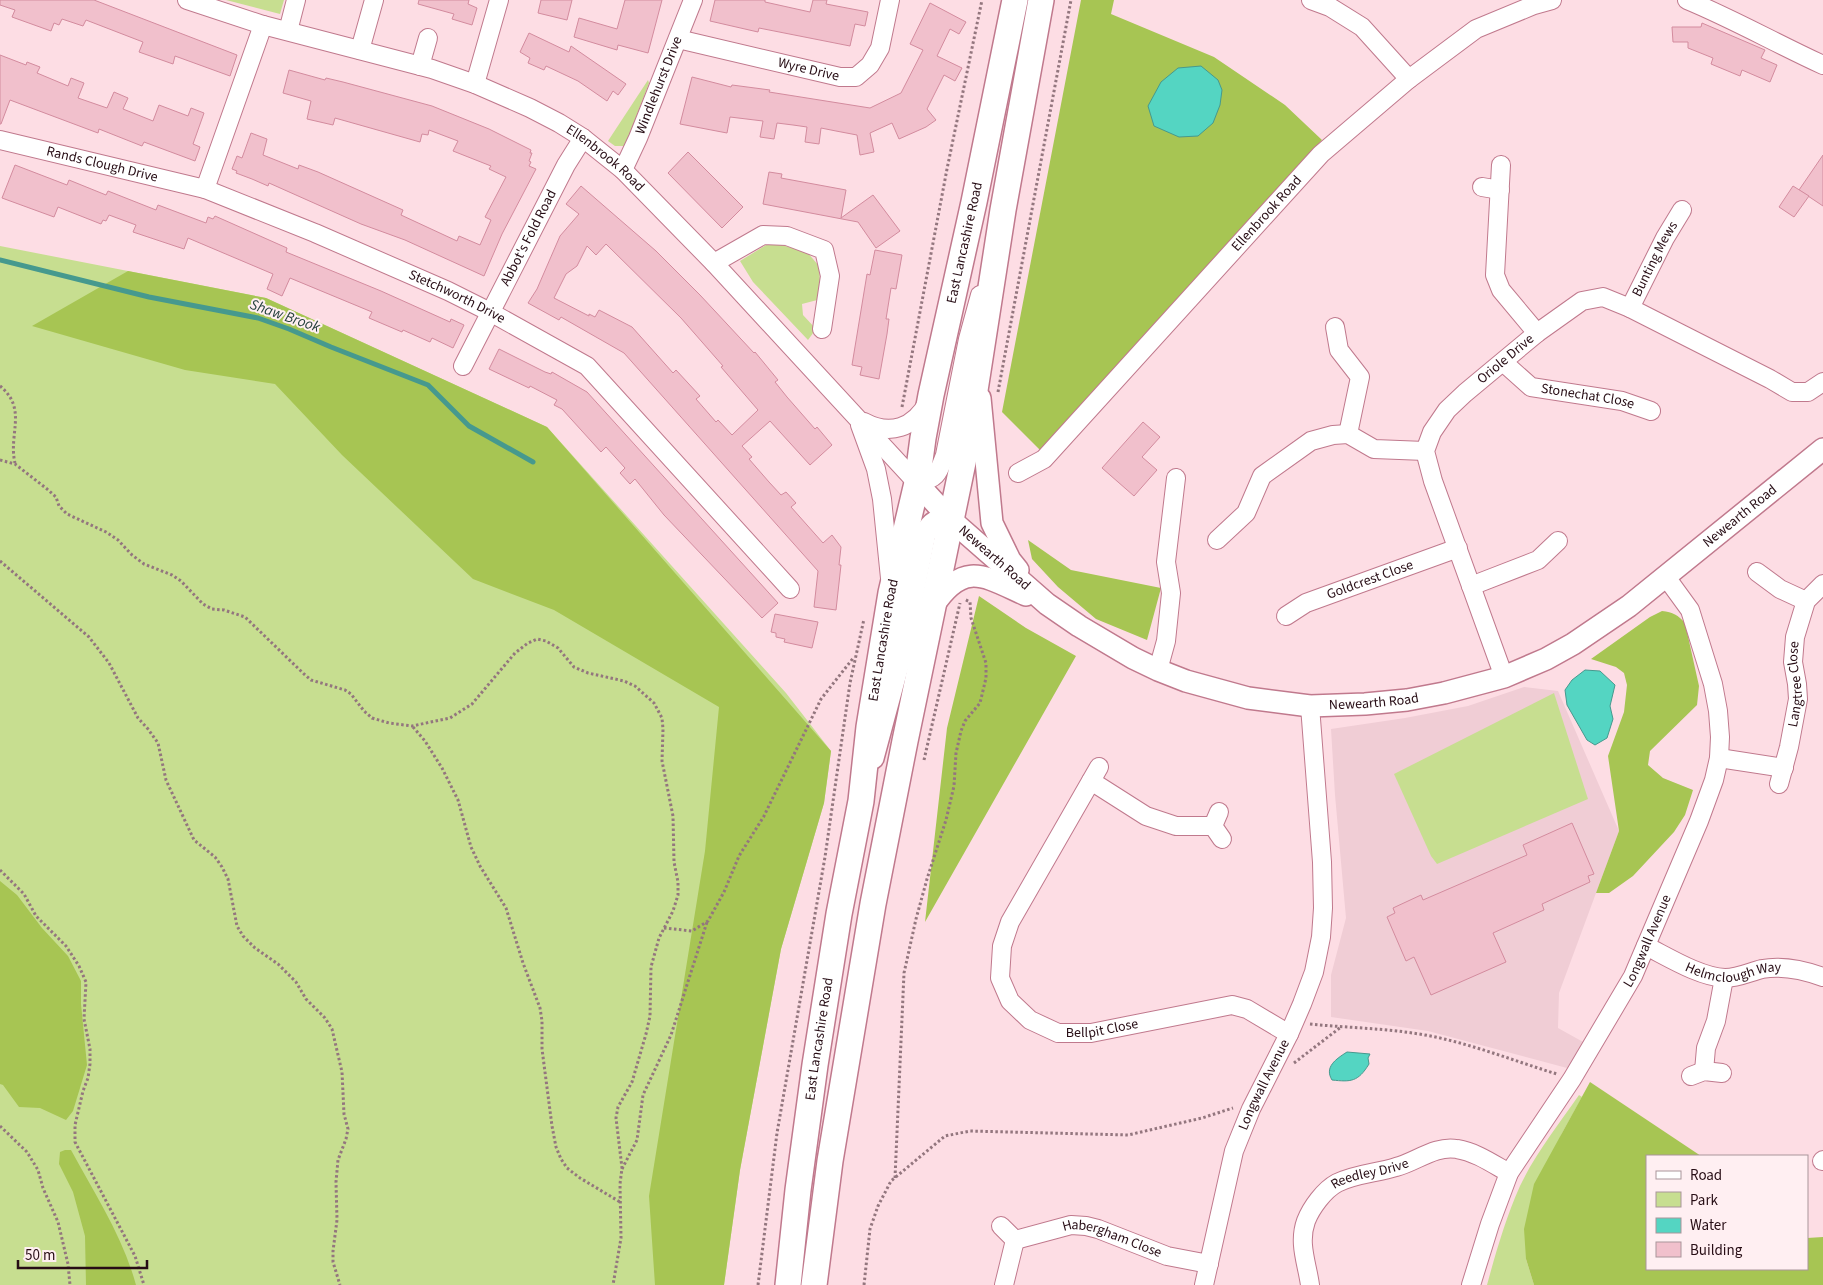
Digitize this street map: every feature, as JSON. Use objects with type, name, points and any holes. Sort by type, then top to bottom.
[{"type":"highway","name":"East Lancashire Road","points":[[788,1285],[798,1190],[815,1065],[839,914],[860,801],[869,727],[891,593],[917,484],[931,395],[974,202],[1015,0]]},
{"type":"highway","points":[[814,1285],[830,1161],[873,904],[966,448],[1003,210],[1041,0]]},
{"type":"main road","points":[[979,370],[982,424],[992,523],[1010,560],[1047,604]]},
{"type":"main road","name":"Newearth Road","points":[[917,484],[950,519],[1047,604],[1079,626],[1133,658],[1186,681],[1248,698],[1310,706],[1365,704],[1407,700],[1444,693],[1504,677],[1546,659],[1573,644],[1629,606],[1823,449]]},
{"type":"main road","points":[[860,801],[900,658],[926,534],[930,525],[939,519],[950,519]]},
{"type":"main road","points":[[933,606],[949,585],[971,575],[997,581],[1047,604]]},
{"type":"street","name":"Ellenbrook Road","points":[[187,0],[262,24],[420,66],[475,84],[544,115],[583,138],[623,170],[714,263],[917,484]]},
{"type":"street","points":[[288,31],[296,0]]},
{"type":"street","points":[[360,50],[374,0]]},
{"type":"street","points":[[475,84],[499,0]]},
{"type":"street","name":"Windlehurst Drive","points":[[623,170],[693,0]]},
{"type":"street","name":"Wyre Drive","points":[[678,39],[840,77],[856,76],[870,65],[880,48],[890,0]]},
{"type":"street","points":[[1311,0],[1330,7],[1362,27],[1409,78]]},
{"type":"street","name":"Ellenbrook Road","points":[[1018,473],[1044,459],[1321,154],[1409,78],[1476,29],[1534,5],[1552,0]]},
{"type":"street","points":[[1687,0],[1725,16],[1793,52],[1823,65]]},
{"type":"street","points":[[205,189],[262,24]]},
{"type":"street","points":[[420,66],[428,38]]},
{"type":"street","name":"Abbot's Fold Road","points":[[463,366],[566,165],[583,138]]},
{"type":"street","name":"Rands Clough Drive","points":[[0,140],[205,189]]},
{"type":"street","points":[[1500,165],[1495,275],[1501,290],[1537,333]]},
{"type":"street","points":[[1482,187],[1500,190]]},
{"type":"street","name":"Stetchworth Drive","points":[[205,189],[315,233],[448,291],[587,366],[790,589]]},
{"type":"street","points":[[917,484],[930,480],[939,471],[945,455],[968,339],[1003,210]]},
{"type":"street","name":"Bunting Mews","points":[[1630,308],[1665,238],[1682,210]]},
{"type":"street","points":[[714,263],[763,235],[786,236],[824,250],[830,276],[822,329]]},
{"type":"street","name":"Oriole Drive","points":[[1425,451],[1432,432],[1447,410],[1465,393],[1537,333],[1582,301],[1603,297],[1630,308],[1792,392],[1808,392],[1823,382]]},
{"type":"street","points":[[1335,327],[1339,350],[1360,377],[1348,434]]},
{"type":"street","name":"Stonechat Close","points":[[1503,362],[1531,387],[1622,401],[1651,411]]},
{"type":"street","points":[[857,418],[883,429],[906,425],[915,420],[931,395]]},
{"type":"street","points":[[857,418],[876,469],[880,489],[891,593]]},
{"type":"street","points":[[1217,540],[1246,513],[1262,476],[1311,441],[1333,435],[1348,434],[1374,449],[1425,451],[1433,481],[1504,677]]},
{"type":"street","points":[[1158,670],[1166,642],[1171,593],[1166,562],[1176,478]]},
{"type":"street","points":[[1471,586],[1538,560],[1558,541]]},
{"type":"street","name":"Goldcrest Close","points":[[1286,616],[1306,603],[1458,548]]},
{"type":"street","points":[[1757,572],[1780,589],[1800,598]]},
{"type":"street","name":"Longwall Avenue","points":[[1471,1285],[1490,1224],[1509,1173],[1572,1078],[1622,995],[1646,946],[1700,822],[1714,780],[1719,758],[1720,737],[1713,684],[1690,610],[1666,577]]},
{"type":"street","name":"Langtree Close","points":[[1719,758],[1782,776],[1798,699],[1793,662],[1800,598],[1823,584]]},
{"type":"street","name":"Longwall Avenue","points":[[1204,1285],[1234,1151],[1255,1101],[1292,1026],[1314,972],[1321,938],[1323,908],[1322,862],[1310,706]]},
{"type":"street","name":"Bellpit Close","points":[[1218,826],[1176,826],[1146,816],[1095,774],[1010,922],[1002,946],[1000,978],[1010,1001],[1030,1020],[1058,1033],[1091,1033],[1232,1005],[1292,1026]]},
{"type":"street","name":"Helmclough Way","points":[[1646,946],[1695,970],[1724,978],[1742,976],[1762,969],[1782,967],[1802,970],[1823,977]]},
{"type":"street","points":[[1706,1073],[1706,1048],[1716,1021],[1724,978]]},
{"type":"street","name":"Reedley Drive","points":[[1310,1285],[1304,1260],[1304,1228],[1311,1210],[1337,1183],[1398,1167],[1425,1154],[1456,1148],[1474,1154],[1509,1173]]},
{"type":"street","name":"Habergham Close","points":[[1015,1240],[1071,1225],[1086,1226],[1167,1256],[1209,1264]]},
{"type":"street","points":[[1002,1226],[1015,1240],[1004,1285]]},
{"type":"path","points":[[901,409],[947,169],[982,0]]},
{"type":"path","points":[[998,397],[1072,0]]},
{"type":"path","points":[[0,386],[13,400],[16,411],[13,444],[16,464]]},
{"type":"path","points":[[0,460],[16,464],[56,496],[59,506],[67,514],[106,532],[118,540],[132,555],[144,564],[181,580],[194,595],[208,606],[217,610],[245,616],[311,680],[345,690],[351,694],[364,712],[372,718],[389,723],[412,726],[450,718],[472,704],[515,653],[537,639],[546,641],[558,648],[574,666],[588,673],[624,681],[635,686],[654,703],[662,718],[662,761],[673,816],[674,862],[678,894],[651,967],[650,1016],[646,1034],[632,1082],[618,1107],[616,1118],[622,1170],[620,1202],[621,1238],[614,1285]]},
{"type":"path","points":[[0,561],[89,637],[109,663],[138,718],[158,743],[166,780],[194,840],[215,857],[228,879],[237,926],[243,936],[255,948],[278,964],[296,982],[306,999],[325,1018],[332,1029],[342,1072],[344,1114],[348,1129],[338,1160],[336,1182],[337,1220],[333,1262],[340,1285]]},
{"type":"path","points":[[895,1178],[904,974],[926,879],[946,820],[954,786],[956,753],[961,732],[965,721],[980,703],[986,678],[986,663],[971,618],[970,602],[961,598],[923,768]]},
{"type":"path","points":[[758,1285],[777,1132],[825,857],[850,683],[864,617]]},
{"type":"path","points":[[622,1170],[637,1140],[643,1094],[671,1035],[708,921],[724,892],[739,856],[764,816],[821,699],[856,655]]},
{"type":"path","points":[[412,726],[425,741],[442,768],[458,800],[471,847],[480,866],[506,908],[522,963],[540,1008],[542,1049],[552,1126],[556,1147],[561,1159],[567,1168],[580,1178],[620,1202]]},
{"type":"path","points":[[0,870],[24,894],[36,916],[66,946],[80,966],[86,982],[84,1019],[90,1049],[90,1064],[75,1125],[75,1142],[134,1256],[144,1285]]},
{"type":"path","points":[[664,928],[692,931],[708,921]]},
{"type":"path","points":[[1292,1026],[1308,1024],[1375,1028],[1426,1035],[1572,1078]]},
{"type":"path","points":[[1269,1075],[1288,1068],[1341,1027]]},
{"type":"path","points":[[864,1285],[870,1229],[878,1206],[891,1181],[945,1136],[970,1131],[1128,1135],[1202,1118],[1255,1101]]},
{"type":"path","points":[[0,1126],[27,1152],[38,1170],[43,1188],[58,1222],[68,1264],[70,1285]]},
{"type":"shaded area","points":[[1081,0],[1114,0],[1111,14],[1214,57],[1285,105],[1322,140],[1042,452],[1002,412]]},
{"type":"shaded area","points":[[128,271],[266,298],[547,427],[831,751],[824,803],[781,949],[740,1170],[724,1285],[655,1285],[649,1196],[705,851],[719,707],[554,610],[473,579],[342,455],[275,384],[185,370],[32,326]]},
{"type":"shaded area","points":[[1028,540],[1071,570],[1161,588],[1147,640],[1096,619],[1058,587],[1032,559]]},
{"type":"shaded area","points":[[979,596],[1026,628],[1076,656],[925,922],[947,728]]},
{"type":"shaded area","points":[[1662,611],[1675,614],[1685,623],[1699,686],[1697,705],[1650,751],[1648,765],[1663,778],[1693,790],[1685,815],[1674,832],[1633,876],[1609,893],[1596,893],[1619,831],[1608,756],[1624,712],[1627,685],[1624,673],[1616,667],[1591,659],[1650,617]]},
{"type":"shaded area","points":[[1524,687],[1558,691],[1619,831],[1559,993],[1558,1028],[1585,1043],[1567,1068],[1428,1031],[1331,1017],[1331,975],[1346,918],[1331,729],[1468,706]]},
{"type":"shaded area","points":[[0,881],[17,895],[42,928],[68,956],[81,981],[81,1004],[87,1065],[73,1111],[66,1120],[40,1108],[19,1107],[3,1085],[0,1084]]},
{"type":"shaded area","points":[[1590,1082],[1700,1155],[1646,1155],[1646,1270],[1808,1270],[1808,1238],[1823,1237],[1823,1285],[1534,1285],[1526,1259],[1524,1229],[1534,1184]]},
{"type":"shaded area","points":[[71,1150],[108,1216],[124,1250],[136,1285],[86,1285],[85,1236],[73,1192],[59,1164],[60,1152]]},
{"type":"green space","points":[[226,0],[284,0],[280,14]]},
{"type":"green space","points":[[648,80],[649,83],[625,146],[615,146],[608,141]]},
{"type":"green space","points":[[771,242],[807,252],[819,266],[821,299],[802,304],[803,315],[816,329],[808,340],[753,282],[740,261]]},
{"type":"green space","points":[[0,246],[266,298],[547,427],[786,693],[831,751],[824,803],[781,949],[740,1170],[724,1285],[0,1285]]},
{"type":"green space","points":[[1554,693],[1588,799],[1437,864],[1431,856],[1394,774]]},
{"type":"green space","points":[[1579,1095],[1582,1097],[1561,1135],[1526,1259],[1534,1285],[1487,1285],[1506,1222],[1520,1186],[1540,1151]]},
{"type":"water","points":[[1201,66],[1218,80],[1222,90],[1220,105],[1213,123],[1198,136],[1179,137],[1154,126],[1148,106],[1161,82],[1178,68]]},
{"type":"water","points":[[1585,670],[1600,671],[1615,685],[1610,706],[1613,719],[1607,738],[1595,745],[1587,740],[1567,705],[1565,690],[1572,680]]},
{"type":"water","points":[[1347,1052],[1370,1054],[1368,1058],[1369,1064],[1354,1080],[1332,1080],[1329,1071],[1330,1067]]},
{"type":"building","points":[[0,0],[94,0],[237,55],[230,76],[175,56],[173,64],[139,52],[143,42],[86,20],[83,26],[62,19],[59,25],[54,23],[51,31],[12,17],[15,10],[0,5]]},
{"type":"building","points":[[419,0],[469,0],[468,4],[477,8],[472,25],[452,19],[454,14],[418,4]]},
{"type":"building","points":[[541,0],[572,0],[567,20],[538,13]]},
{"type":"building","points":[[625,0],[662,0],[648,53],[618,45],[617,50],[574,37],[579,18],[617,29]]},
{"type":"building","points":[[715,0],[765,0],[765,2],[810,12],[813,0],[827,0],[826,4],[868,12],[865,26],[855,24],[850,46],[759,28],[758,32],[710,21]]},
{"type":"building","points":[[930,3],[966,22],[959,34],[950,29],[937,56],[962,68],[955,81],[944,75],[927,109],[936,120],[926,127],[899,139],[892,123],[870,133],[874,152],[860,155],[857,135],[821,128],[819,144],[805,142],[807,127],[777,123],[774,139],[760,137],[763,121],[730,117],[727,133],[680,124],[692,77],[731,87],[732,85],[770,90],[769,92],[870,108],[901,93],[923,50],[910,44]]},
{"type":"building","points":[[1702,23],[1765,50],[1761,58],[1777,65],[1770,82],[1742,70],[1740,76],[1711,64],[1713,58],[1688,48],[1688,42],[1673,42],[1672,27],[1701,27]]},
{"type":"building","points":[[529,33],[569,52],[571,46],[626,84],[618,95],[613,91],[607,101],[578,81],[546,66],[544,70],[528,63],[530,58],[520,52]]},
{"type":"building","points":[[0,55],[26,65],[27,62],[40,67],[37,73],[68,86],[71,78],[84,83],[78,98],[107,108],[114,92],[128,98],[123,109],[153,121],[159,105],[188,116],[191,108],[204,113],[193,144],[200,147],[195,161],[144,142],[142,146],[99,129],[98,133],[10,100],[0,124]]},
{"type":"building","points":[[289,70],[325,80],[326,78],[343,82],[432,106],[489,129],[531,150],[529,166],[536,169],[502,234],[484,276],[405,240],[361,224],[269,183],[268,186],[236,173],[237,171],[232,169],[237,156],[242,158],[251,133],[267,139],[263,155],[298,169],[299,165],[318,172],[403,210],[401,215],[457,241],[459,236],[480,245],[491,220],[485,217],[506,177],[489,169],[491,166],[453,151],[458,141],[429,130],[428,135],[422,134],[420,142],[335,118],[333,125],[307,119],[311,101],[283,93]]},
{"type":"building","points":[[688,152],[743,207],[722,228],[668,173]]},
{"type":"building","points":[[1823,155],[1823,206],[1799,190]]},
{"type":"building","points":[[15,165],[67,185],[69,180],[106,195],[108,191],[156,210],[158,205],[206,223],[208,217],[213,219],[215,216],[287,248],[286,252],[450,322],[451,319],[464,325],[453,348],[432,338],[430,342],[369,318],[372,312],[290,278],[282,296],[267,289],[273,274],[188,238],[184,249],[133,232],[136,225],[109,215],[106,221],[103,220],[101,224],[58,207],[54,217],[2,198]]},
{"type":"building","points":[[769,172],[782,174],[781,178],[846,190],[841,218],[873,195],[900,231],[876,248],[858,222],[763,204]]},
{"type":"building","points":[[581,186],[656,251],[755,352],[778,380],[775,382],[787,397],[832,445],[810,465],[770,421],[742,446],[752,457],[749,459],[781,495],[786,492],[796,503],[791,507],[823,543],[832,535],[841,547],[836,610],[814,607],[818,571],[624,353],[561,317],[559,320],[528,303],[537,289],[560,236],[579,214],[566,204]],"holes":[[[606,244],[681,318],[758,410],[732,435],[718,420],[716,422],[696,399],[700,396],[676,370],[673,373],[632,327],[599,310],[595,317],[589,314],[589,316],[554,298],[566,274],[577,266],[587,246],[596,255]]]},
{"type":"building","points":[[1793,186],[1809,196],[1794,217],[1779,207]]},
{"type":"building","points":[[875,250],[902,255],[896,289],[891,288],[886,319],[889,319],[879,379],[860,375],[862,367],[852,365],[867,274],[870,275]]},
{"type":"building","points":[[499,349],[545,372],[551,374],[552,372],[587,392],[778,603],[762,618],[664,515],[635,479],[630,484],[620,473],[625,468],[606,447],[601,452],[562,409],[554,405],[557,400],[530,386],[529,388],[489,369]]},
{"type":"building","points":[[1143,422],[1160,437],[1142,457],[1157,470],[1134,496],[1102,468]]},
{"type":"building","points":[[775,614],[818,622],[812,648],[784,642],[785,639],[776,637],[776,633],[771,632]]},
{"type":"building","points":[[1572,823],[1594,874],[1588,876],[1590,882],[1542,904],[1544,910],[1493,933],[1506,962],[1431,995],[1414,957],[1406,961],[1387,917],[1395,913],[1393,908],[1421,895],[1423,900],[1527,855],[1523,845]]},
{"type":"waterway","name":"Shaw Brook","points":[[0,260],[149,297],[258,318],[289,329],[428,385],[469,426],[533,462]]}]
